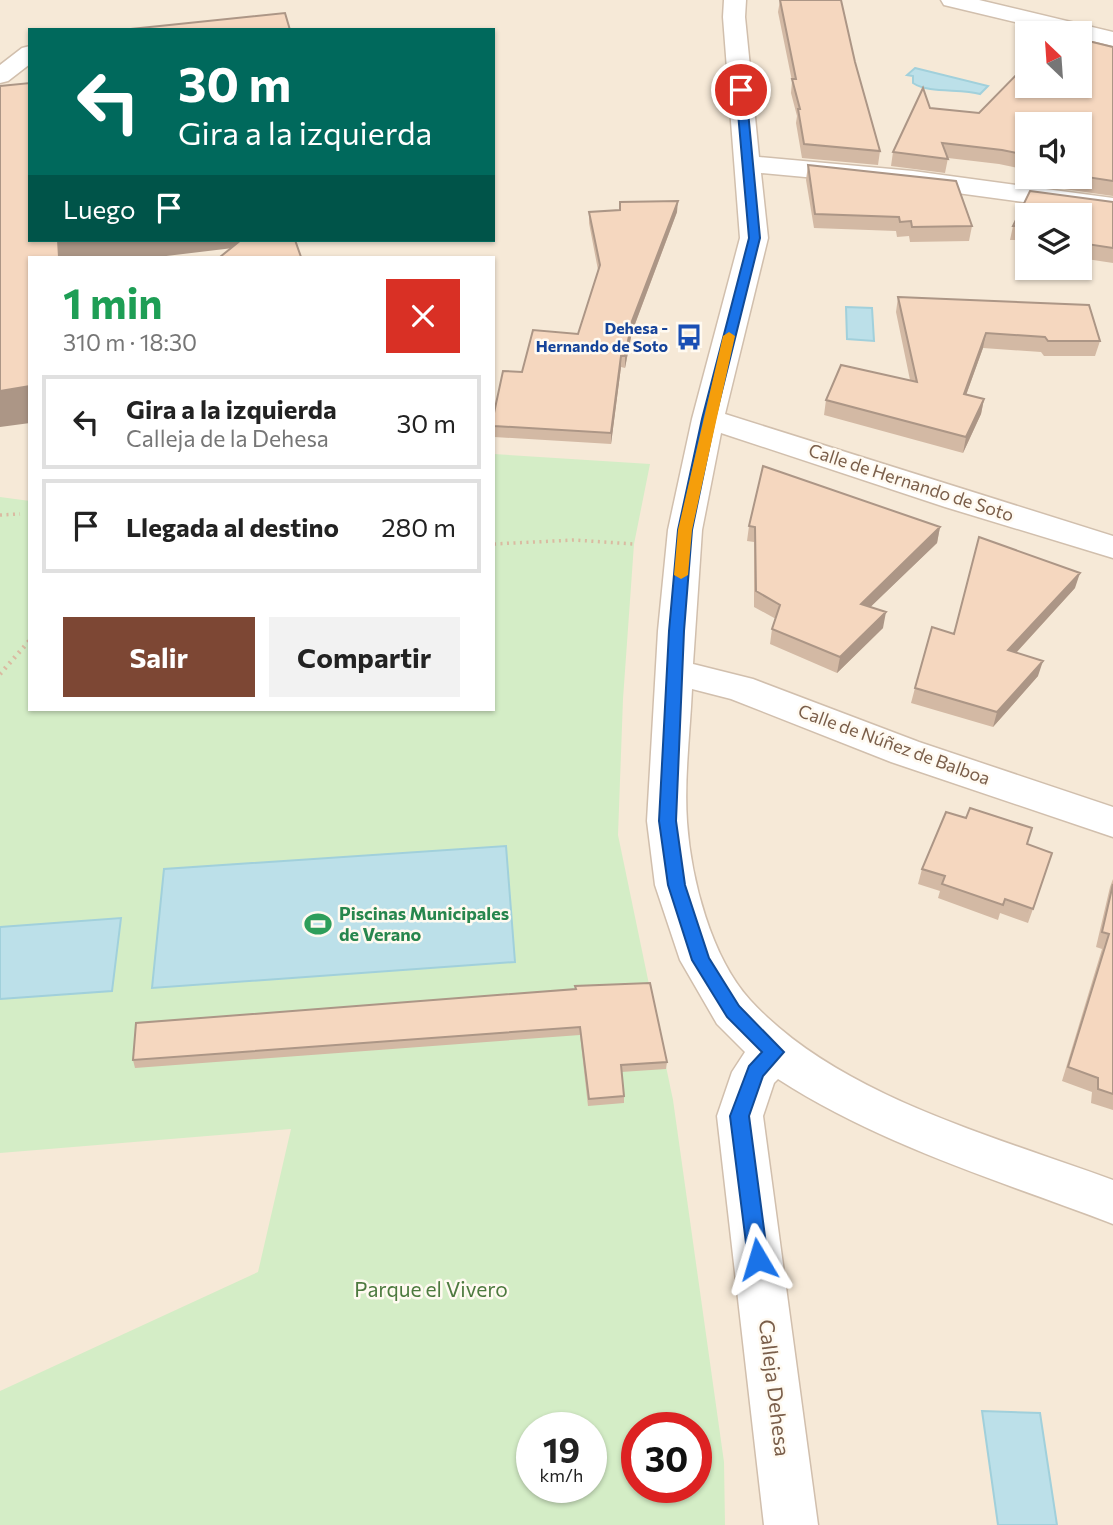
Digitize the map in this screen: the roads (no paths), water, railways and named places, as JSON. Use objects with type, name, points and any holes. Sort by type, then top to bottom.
[{"type":"street","points":[[735,0],[734,17],[754,238],[708,419],[685,530],[674,672],[667,821],[676,885],[701,960],[733,1011],[774,1052],[833,1090],[903,1123],[1113,1202]]},
{"type":"street","points":[[952,0],[1113,39]]},
{"type":"street","points":[[0,76],[28,55]]},
{"type":"street","points":[[748,164],[913,179],[1113,206]]},
{"type":"street","name":"Calle de Hernando de Soto","points":[[708,419],[957,500],[1113,547]]},
{"type":"street","name":"Calle de Núñez de Balboa","points":[[674,672],[740,688],[905,752],[1113,822]]},
{"type":"street","name":"Calleja Dehesa","points":[[774,1052],[755,1072],[740,1116],[791,1525]]},
{"type":"water","points":[[915,68],[988,86],[980,94],[928,89],[913,83],[913,76],[907,75]]},
{"type":"water","points":[[846,307],[872,308],[874,341],[847,339]]},
{"type":"water","points":[[506,846],[515,962],[152,988],[164,869]]},
{"type":"water","points":[[121,918],[112,991],[0,999],[0,927]]},
{"type":"water","points":[[982,1411],[1040,1413],[1057,1525],[998,1525]]},
{"type":"place","name":"Dehesa - Hernando de Soto","points":[[689,337]]},
{"type":"place","name":"Piscinas Municipales de Verano","points":[[318,924]]},
{"type":"park label","name":"Parque el Vivero","points":[[431,1290]]}]
